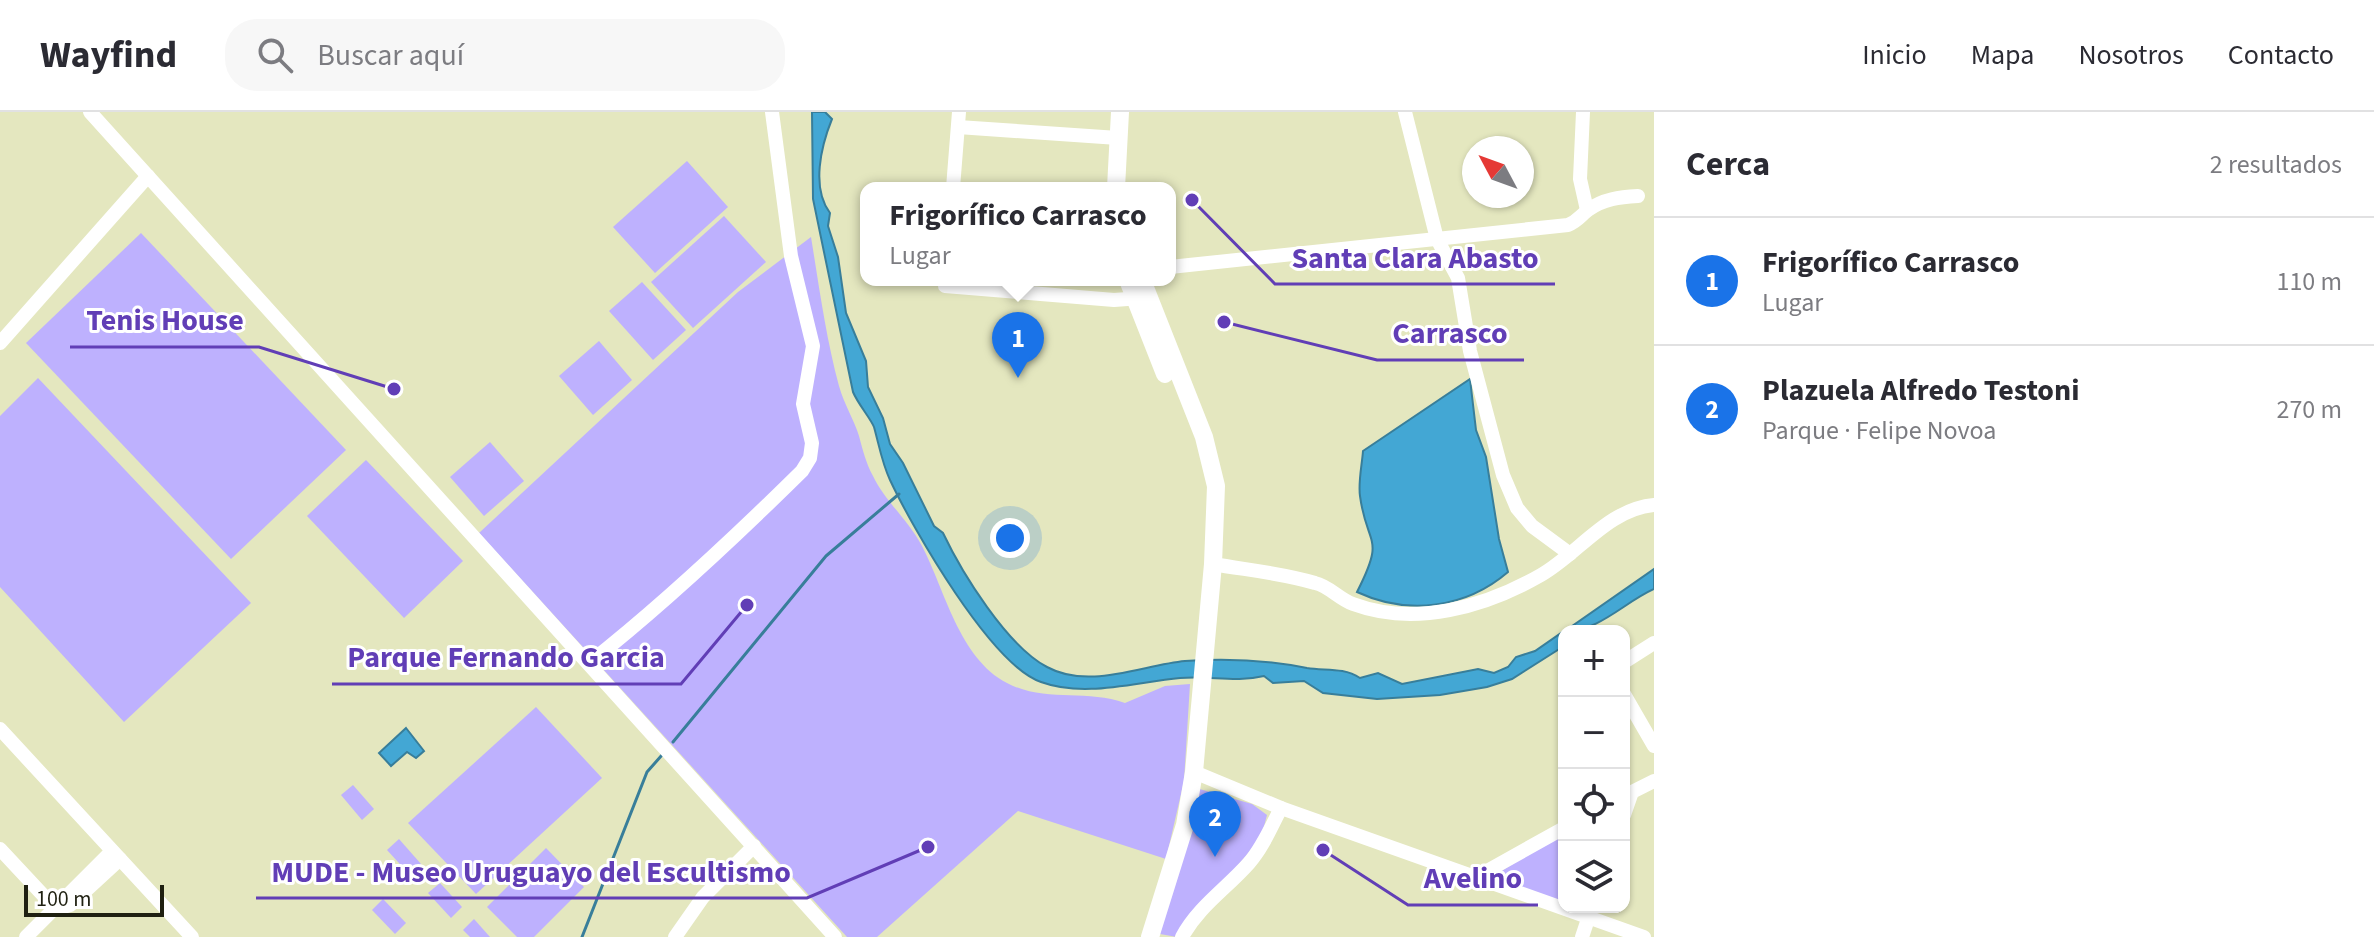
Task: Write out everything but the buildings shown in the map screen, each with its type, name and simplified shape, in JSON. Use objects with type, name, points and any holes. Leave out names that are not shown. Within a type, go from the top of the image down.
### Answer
[{"type":"main road","points":[[1116,182],[1120,112]]},
{"type":"main road","points":[[1128,182],[1132,112]]},
{"type":"main road","points":[[1141,292],[1213,499],[1213,564],[1194,772],[1185,825],[1152,936]]},
{"type":"street","points":[[90,112],[835,937]]},
{"type":"street","points":[[589,663],[640,623],[802,471],[810,458],[812,443],[803,404],[813,346],[791,256],[772,112]]},
{"type":"street","points":[[1405,112],[1437,239],[1458,278],[1470,351],[1503,475],[1524,517],[1570,554]]},
{"type":"street","points":[[1583,112],[1580,179],[1587,210]]},
{"type":"street","points":[[954,182],[959,120],[1118,138]]},
{"type":"street","points":[[0,343],[148,176]]},
{"type":"street","points":[[1176,266],[1568,225],[1579,220],[1587,210],[1615,197],[1638,196]]},
{"type":"street","points":[[1010,286],[1141,292]]},
{"type":"street","points":[[1213,564],[1320,584],[1351,603],[1394,614],[1449,612],[1475,605],[1542,575],[1611,522],[1643,506],[1654,505]]},
{"type":"street","points":[[1630,658],[1654,643]]},
{"type":"street","points":[[1626,697],[1654,746]]},
{"type":"street","points":[[0,729],[192,937]]},
{"type":"street","points":[[1194,772],[1281,808],[1558,902]]},
{"type":"street","points":[[1630,793],[1654,781]]},
{"type":"street","points":[[1182,937],[1212,896],[1238,874],[1260,849],[1281,808]]},
{"type":"street","points":[[1478,876],[1558,831]]},
{"type":"street","points":[[675,937],[703,897],[754,846]]},
{"type":"street","points":[[0,849],[56,909]]},
{"type":"street","points":[[26,937],[56,909],[70,905],[116,855]]},
{"type":"street","points":[[1582,937],[1590,913]]},
{"type":"street","points":[[1592,913],[1644,937]]},
{"type":"shaded area","points":[[687,161],[728,207],[655,273],[613,227]]},
{"type":"shaded area","points":[[724,216],[766,262],[693,328],[651,282]]},
{"type":"shaded area","points":[[141,233],[346,450],[231,559],[26,343]]},
{"type":"shaded area","points":[[811,237],[834,368],[868,466],[884,494],[922,546],[955,622],[977,657],[1007,683],[1036,693],[1095,697],[1125,703],[1165,686],[1190,684],[1184,781],[1166,859],[1018,811],[877,937],[847,937],[479,533],[738,292]]},
{"type":"shaded area","points":[[642,282],[686,330],[653,360],[609,311]]},
{"type":"shaded area","points":[[599,341],[632,380],[593,415],[559,376]]},
{"type":"shaded area","points":[[38,378],[251,603],[124,722],[0,587],[0,416]]},
{"type":"shaded area","points":[[490,442],[524,481],[484,516],[450,477]]},
{"type":"shaded area","points":[[366,460],[463,561],[404,618],[307,516]]},
{"type":"shaded area","points":[[536,707],[602,778],[476,894],[408,823]]},
{"type":"shaded area","points":[[353,785],[374,809],[362,820],[341,795]]},
{"type":"shaded area","points":[[1196,788],[1252,804],[1267,815],[1261,838],[1177,937],[1160,934]]},
{"type":"shaded area","points":[[1558,836],[1558,900],[1502,880],[1500,872]]},
{"type":"shaded area","points":[[399,839],[421,864],[409,874],[387,850]]},
{"type":"shaded area","points":[[546,848],[584,887],[534,937],[517,937],[487,907]]},
{"type":"shaded area","points":[[440,883],[462,907],[451,918],[428,893]]},
{"type":"shaded area","points":[[383,899],[406,923],[395,934],[372,910]]},
{"type":"shaded area","points":[[474,919],[490,937],[470,937],[463,930]]},
{"type":"water","points":[[812,112],[825,112],[832,119],[820,167],[821,192],[830,213],[828,226],[838,257],[846,313],[866,361],[868,387],[883,418],[890,444],[903,463],[934,526],[943,533],[987,607],[1017,643],[1047,667],[1063,674],[1098,676],[1185,661],[1262,661],[1341,671],[1360,678],[1378,673],[1402,684],[1478,669],[1494,673],[1508,667],[1516,657],[1535,651],[1558,635],[1558,650],[1512,679],[1487,687],[1440,695],[1377,699],[1323,693],[1304,681],[1273,683],[1264,676],[1243,679],[1180,678],[1110,688],[1075,689],[1041,682],[1021,670],[977,624],[955,593],[890,480],[874,427],[853,392],[813,199]]},
{"type":"water","points":[[1470,379],[1476,430],[1486,457],[1499,539],[1508,572],[1474,594],[1436,604],[1396,604],[1357,592],[1373,550],[1360,496],[1363,451]]},
{"type":"water","points":[[1654,569],[1654,589],[1591,625],[1574,625]]},
{"type":"water","points":[[406,728],[424,751],[416,758],[407,752],[391,766],[379,753]]},
{"type":"waterway","points":[[673,742],[826,556],[899,494]]},
{"type":"waterway","points":[[582,937],[647,772],[662,755]]},
{"type":"place","name":"Santa Clara Abasto","points":[[1192,200]]},
{"type":"place","name":"Carrasco","points":[[1224,322]]},
{"type":"place","name":"Frigorífico Carrasco","points":[[1018,378]]},
{"type":"place","name":"Tenis House","points":[[394,389]]},
{"type":"place","name":"Parque Fernando Garcia","points":[[747,605]]},
{"type":"place","name":"MUDE - Museo Uruguayo del Escultismo","points":[[928,847]]},
{"type":"place","name":"Avelino","points":[[1323,850]]},
{"type":"place","name":"Plazuela Alfredo Testoni","points":[[1215,857]]}]
